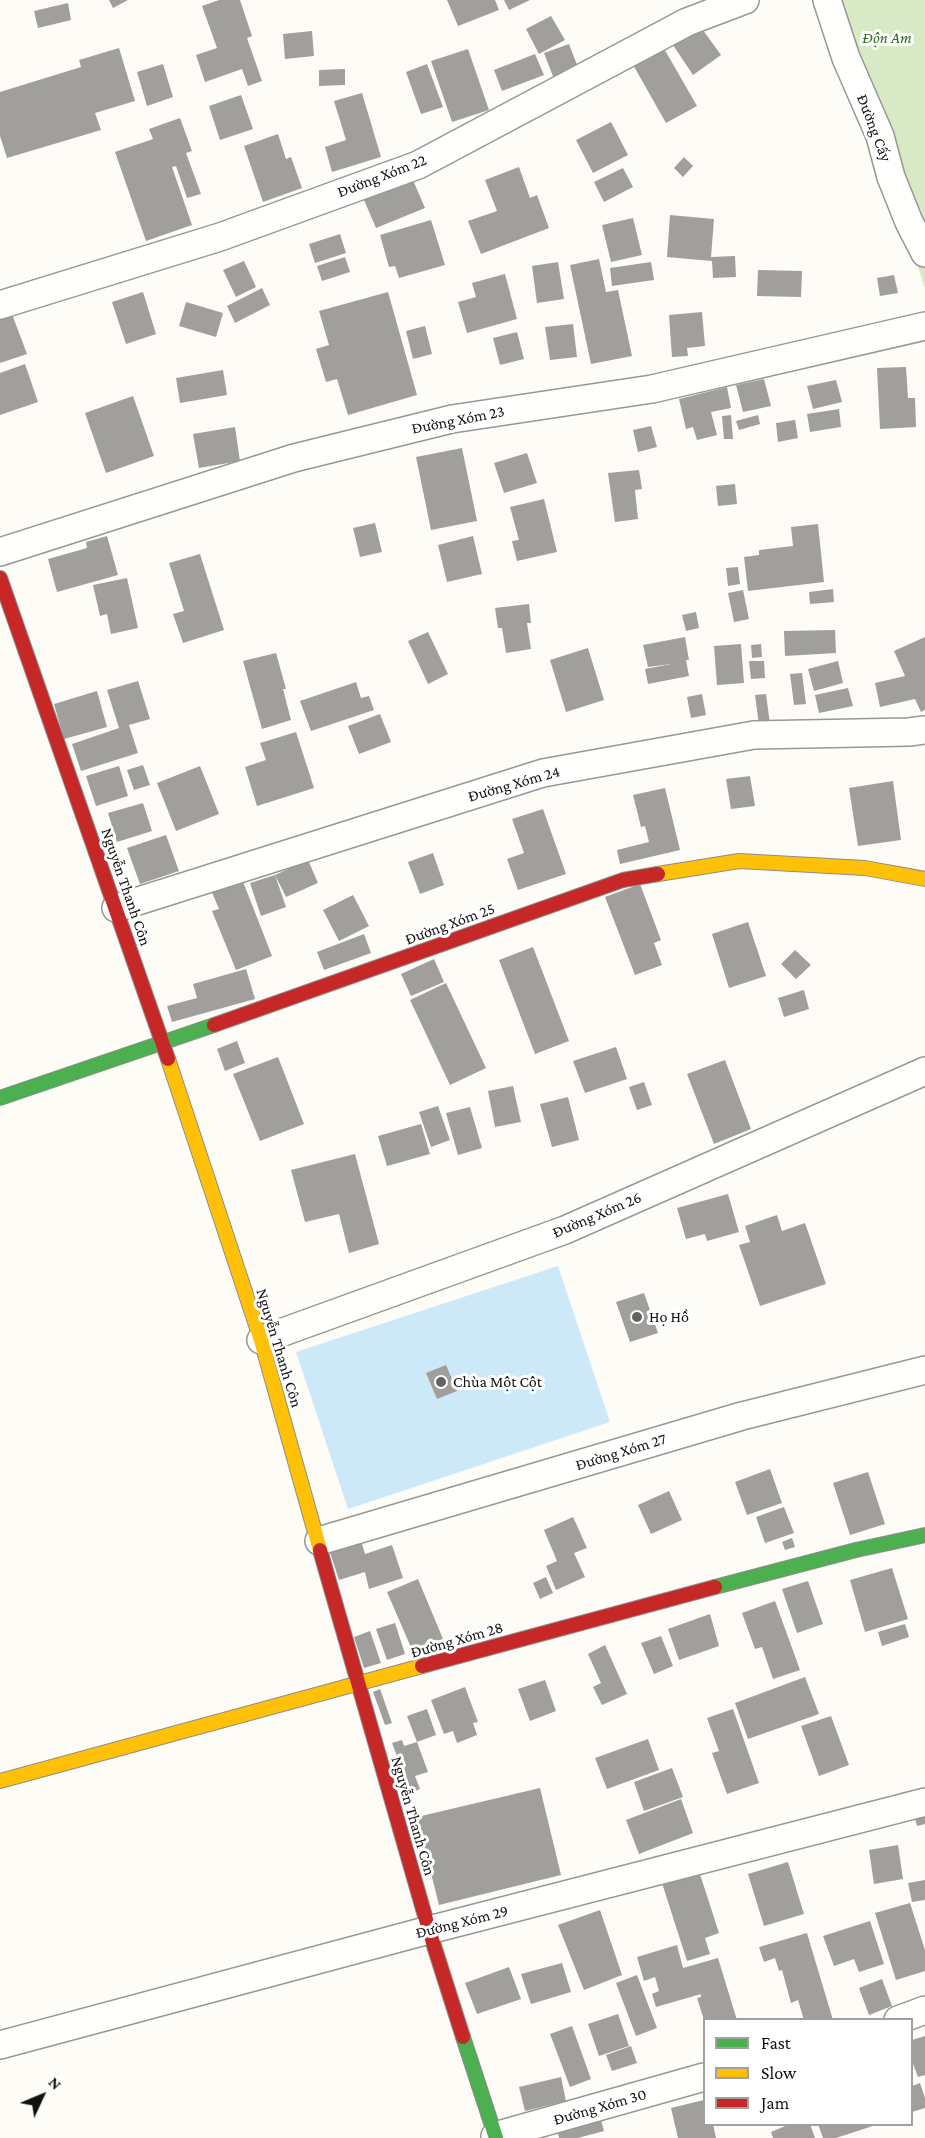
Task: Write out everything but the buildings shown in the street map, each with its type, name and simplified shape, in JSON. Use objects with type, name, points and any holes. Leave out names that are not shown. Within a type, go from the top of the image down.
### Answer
[{"type":"street","name":"Đường Xóm 22","points":[[0,305],[220,237],[418,165],[687,22],[745,0]]},
{"type":"street","name":"Đường Cấy","points":[[827,0],[846,58],[880,136],[894,186],[925,253]]},
{"type":"street","name":"Đường Xóm 23","points":[[0,552],[294,458],[452,419],[652,389],[925,326]]},
{"type":"street","name":"Nguyễn Thanh Côn","points":[[0,578],[164,1044],[261,1340],[357,1684],[429,1930],[495,2137]]},
{"type":"street","name":"Đường Xóm 24","points":[[116,908],[543,773],[754,735],[925,730]]},
{"type":"street","name":"Đường Xóm 25","points":[[0,1098],[164,1044],[623,880],[739,861],[865,868],[925,879]]},
{"type":"street","name":"Đường Xóm 26","points":[[261,1340],[565,1230],[925,1071]]},
{"type":"street","name":"Đường Xóm 27","points":[[319,1542],[742,1416],[925,1370]]},
{"type":"street","name":"Đường Xóm 28","points":[[0,1781],[686,1595],[856,1550],[925,1535]]},
{"type":"street","name":"Đường Xóm 29","points":[[0,2045],[429,1930],[925,1802]]},
{"type":"street","points":[[901,2018],[925,2010]]},
{"type":"street","name":"Đường Xóm 30","points":[[495,2137],[703,2079]]},
{"type":"green space","name":"Độn Am","points":[[835,0],[925,0],[925,289]]},
{"type":"water","points":[[558,1266],[610,1422],[348,1509],[296,1352]]},
{"type":"traffic: fast","points":[[0,1098],[214,1025]]},
{"type":"traffic: fast","points":[[715,1587],[856,1550],[925,1535]]},
{"type":"traffic: fast","points":[[463,2037],[496,2138]]},
{"type":"traffic: slow","points":[[658,874],[739,861],[865,868],[925,879]]},
{"type":"traffic: slow","points":[[168,1059],[261,1340],[320,1550]]},
{"type":"traffic: slow","points":[[0,1781],[422,1666]]},
{"type":"traffic: jam","points":[[0,578],[168,1059]]},
{"type":"traffic: jam","points":[[214,1025],[623,880],[658,874]]},
{"type":"traffic: jam","points":[[320,1550],[429,1930],[463,2037]]},
{"type":"traffic: jam","points":[[422,1666],[715,1587]]},
{"type":"place","name":"Họ Hồ","points":[[637,1317]]},
{"type":"place","name":"Chùa Một Cột","points":[[441,1382]]}]
